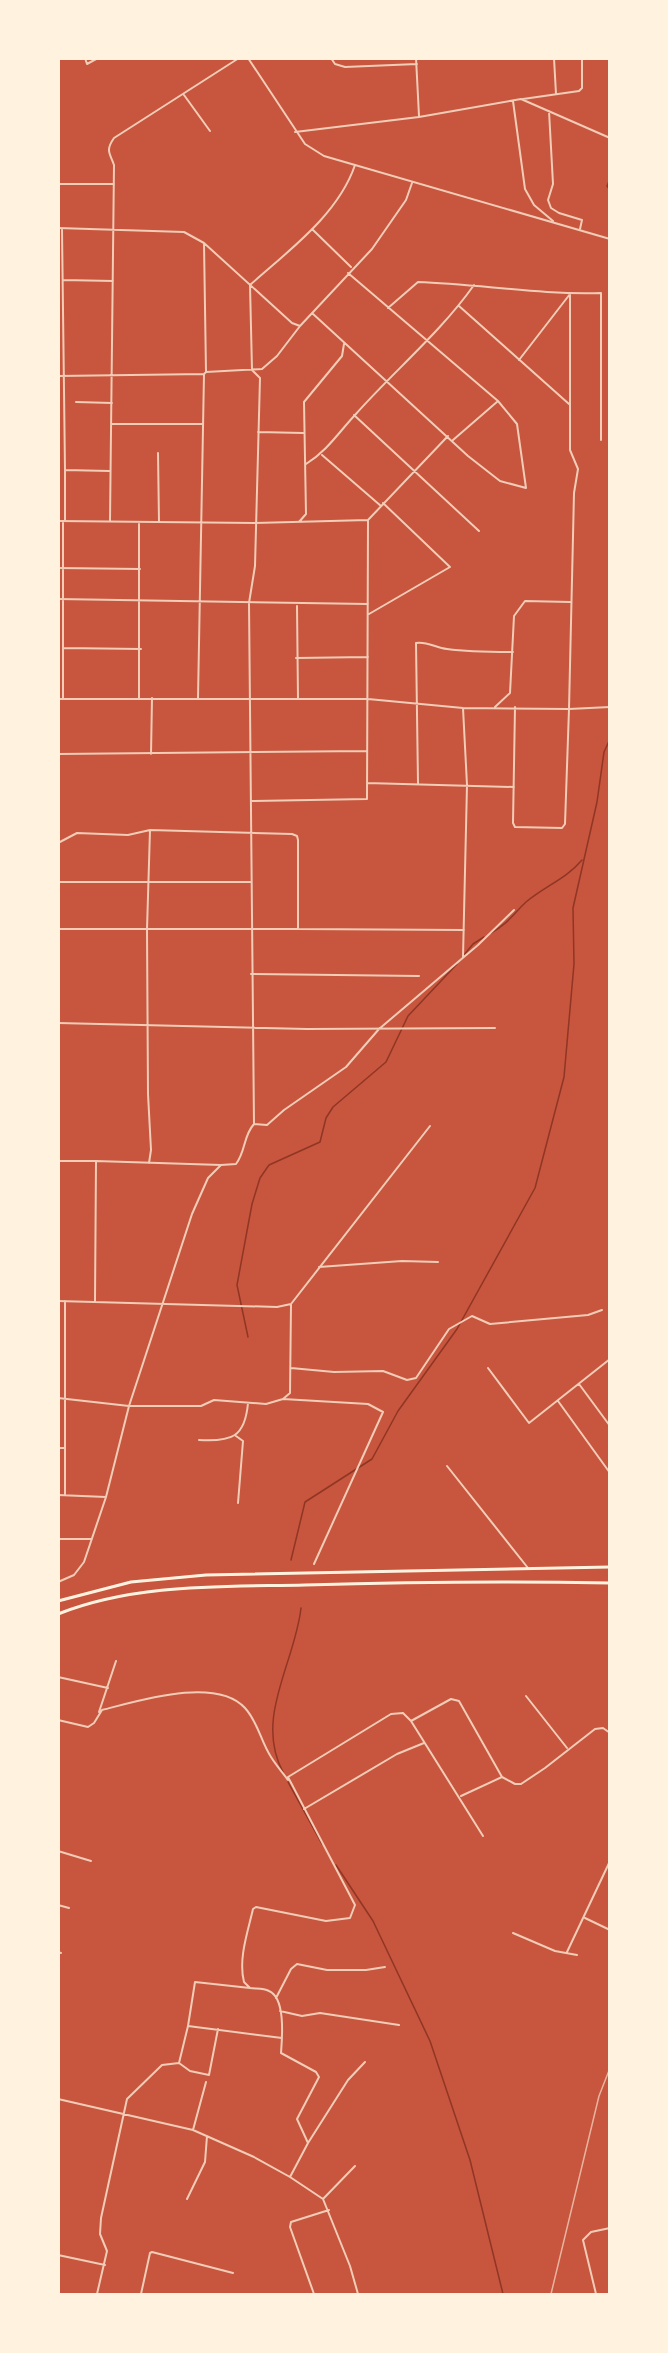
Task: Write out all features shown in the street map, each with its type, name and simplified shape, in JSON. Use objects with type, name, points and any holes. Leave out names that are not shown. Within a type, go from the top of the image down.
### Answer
[{"type":"highway","points":[[58,1601],[131,1582],[206,1575],[609,1567]]},
{"type":"highway","points":[[58,1614],[132,1592],[226,1586],[489,1581],[609,1582]]},
{"type":"street","points":[[85,58],[87,64],[98,58]]},
{"type":"street","points":[[110,520],[114,165],[108,153],[108,147],[114,138],[239,58]]},
{"type":"street","points":[[248,58],[295,132],[305,144],[324,156],[609,239]]},
{"type":"street","points":[[331,58],[335,64],[345,68],[417,64]]},
{"type":"street","points":[[416,58],[419,117]]},
{"type":"street","points":[[554,58],[556,94]]},
{"type":"street","points":[[295,132],[419,117],[579,91],[582,88],[582,58]]},
{"type":"street","points":[[184,95],[210,131]]},
{"type":"street","points":[[521,99],[609,138]]},
{"type":"street","points":[[513,101],[525,189],[534,205],[554,223]]},
{"type":"street","points":[[549,111],[553,184],[548,200],[551,208],[559,213],[582,220],[579,231]]},
{"type":"street","points":[[58,1161],[236,1164],[242,1156],[247,1131],[254,1124],[249,603],[255,566],[260,378],[252,370],[250,285],[312,229],[348,185],[355,165]]},
{"type":"street","points":[[58,376],[205,373],[262,369],[277,356],[352,267],[372,249],[406,200],[412,183]]},
{"type":"street","points":[[59,184],[114,184]]},
{"type":"street","points":[[63,699],[65,470],[63,280],[60,228],[184,232],[204,243],[292,323],[300,326]]},
{"type":"street","points":[[312,229],[352,267]]},
{"type":"street","points":[[198,698],[205,373],[204,243]]},
{"type":"street","points":[[312,314],[500,481],[526,488],[517,424],[498,401],[348,273]]},
{"type":"street","points":[[63,280],[113,281]]},
{"type":"street","points":[[388,308],[418,282],[475,284],[570,294],[601,294],[601,440]]},
{"type":"street","points":[[306,464],[321,454],[354,415],[459,306],[475,284]]},
{"type":"street","points":[[519,360],[570,294]]},
{"type":"street","points":[[515,707],[513,823],[515,827],[562,828],[565,824],[574,493],[579,469],[570,450],[570,294]]},
{"type":"street","points":[[459,306],[570,405]]},
{"type":"street","points":[[58,322],[63,322]]},
{"type":"street","points":[[298,523],[306,514],[304,402],[342,356],[344,344]]},
{"type":"street","points":[[453,440],[498,401]]},
{"type":"street","points":[[76,402],[112,403]]},
{"type":"street","points":[[354,415],[479,531]]},
{"type":"street","points":[[111,424],[203,424]]},
{"type":"street","points":[[258,432],[303,433]]},
{"type":"street","points":[[251,801],[367,799],[368,520],[449,436]]},
{"type":"street","points":[[158,453],[159,522]]},
{"type":"street","points":[[321,454],[382,504],[450,567],[368,614]]},
{"type":"street","points":[[65,470],[110,471]]},
{"type":"street","points":[[58,521],[298,523],[368,520]]},
{"type":"street","points":[[139,523],[141,602],[139,698]]},
{"type":"street","points":[[58,568],[140,569]]},
{"type":"street","points":[[58,599],[368,604]]},
{"type":"street","points":[[495,707],[510,693],[514,616],[525,601],[570,602]]},
{"type":"street","points":[[297,604],[298,699]]},
{"type":"street","points":[[418,783],[415,704],[416,643],[424,642],[440,648],[472,653],[513,652]]},
{"type":"street","points":[[63,648],[141,650]]},
{"type":"street","points":[[296,658],[369,657]]},
{"type":"street","points":[[151,754],[152,698]]},
{"type":"street","points":[[58,699],[368,699],[463,708],[609,707]]},
{"type":"street","points":[[463,708],[467,785],[463,958]]},
{"type":"street","points":[[58,754],[367,751]]},
{"type":"street","points":[[367,783],[514,787]]},
{"type":"street","points":[[58,843],[77,833],[128,835],[150,830],[250,832],[297,836],[298,929]]},
{"type":"street","points":[[149,1163],[152,1150],[147,928],[150,830]]},
{"type":"street","points":[[58,882],[250,882]]},
{"type":"street","points":[[254,1124],[267,1125],[284,1110],[346,1067],[378,1029],[463,958],[514,910]]},
{"type":"street","points":[[58,929],[464,930]]},
{"type":"street","points":[[251,974],[418,976]]},
{"type":"street","points":[[58,1023],[378,1029],[495,1028]]},
{"type":"street","points":[[283,1399],[290,1393],[291,1304],[430,1126]]},
{"type":"street","points":[[95,1301],[96,1161]]},
{"type":"street","points":[[58,1582],[77,1572],[92,1539],[106,1497],[129,1406],[192,1214],[208,1178],[221,1165]]},
{"type":"street","points":[[319,1267],[402,1261],[438,1262]]},
{"type":"street","points":[[58,1301],[277,1307],[291,1304]]},
{"type":"street","points":[[65,1301],[65,1495]]},
{"type":"street","points":[[291,1368],[334,1372],[383,1371],[407,1380],[416,1378],[426,1367],[448,1329],[472,1316],[490,1324],[504,1320],[588,1316],[602,1310]]},
{"type":"street","points":[[488,1368],[529,1423],[609,1359]]},
{"type":"street","points":[[579,1384],[609,1426]]},
{"type":"street","points":[[58,1398],[129,1406],[201,1406],[214,1400],[266,1404],[283,1399],[368,1404],[383,1412],[314,1563]]},
{"type":"street","points":[[558,1401],[609,1473]]},
{"type":"street","points":[[199,1440],[218,1440],[236,1436],[241,1431],[247,1417],[248,1402]]},
{"type":"street","points":[[236,1436],[243,1441],[238,1503]]},
{"type":"street","points":[[58,1448],[65,1448]]},
{"type":"street","points":[[447,1466],[528,1568]]},
{"type":"street","points":[[58,1495],[106,1497]]},
{"type":"street","points":[[58,1539],[92,1539]]},
{"type":"street","points":[[97,1717],[116,1660]]},
{"type":"street","points":[[58,1677],[108,1688]]},
{"type":"street","points":[[58,1720],[88,1727],[102,1710],[150,1698],[192,1693],[224,1695],[247,1709],[271,1757],[288,1780],[355,1905],[355,1911],[350,1918],[336,1922],[254,1908],[242,1974],[250,1988]]},
{"type":"street","points":[[526,1696],[567,1750]]},
{"type":"street","points":[[411,1721],[451,1699],[459,1701],[502,1777],[515,1784],[521,1784],[595,1729],[603,1728],[609,1733]]},
{"type":"street","points":[[288,1780],[289,1775],[391,1714],[403,1713],[411,1721],[461,1797],[483,1836]]},
{"type":"street","points":[[304,1809],[397,1754],[424,1743]]},
{"type":"street","points":[[461,1797],[502,1777]]},
{"type":"street","points":[[58,1851],[91,1861]]},
{"type":"street","points":[[567,1952],[585,1918],[609,1861]]},
{"type":"street","points":[[58,1905],[69,1908]]},
{"type":"street","points":[[585,1918],[609,1930]]},
{"type":"street","points":[[513,1933],[555,1952],[576,1955]]},
{"type":"street","points":[[276,1998],[291,1969],[297,1964],[327,1970],[366,1970],[385,1967]]},
{"type":"street","points":[[179,2063],[189,2026],[195,1982],[268,1990],[276,1998],[280,2011],[281,2054],[316,2072],[319,2077],[297,2119],[309,2143]]},
{"type":"street","points":[[280,2011],[302,2016],[320,2013],[399,2025]]},
{"type":"street","points":[[189,2026],[282,2038]]},
{"type":"street","points":[[98,2295],[107,2251],[100,2234],[101,2218],[129,2096],[162,2065],[179,2063],[190,2071],[209,2075],[218,2029]]},
{"type":"street","points":[[290,2177],[348,2080],[365,2062]]},
{"type":"street","points":[[193,2130],[206,2082]]},
{"type":"street","points":[[58,2099],[193,2130],[254,2157],[290,2177],[323,2199],[351,2266],[358,2295]]},
{"type":"street","points":[[187,2199],[205,2162],[207,2136]]},
{"type":"street","points":[[323,2199],[355,2166]]},
{"type":"street","points":[[314,2295],[290,2227],[291,2222],[329,2210]]},
{"type":"street","points":[[596,2295],[583,2240],[591,2232],[609,2228]]},
{"type":"street","points":[[141,2295],[152,2252],[233,2273]]},
{"type":"street","points":[[58,2255],[105,2265]]},
{"type":"waterway","points":[[610,179],[607,186],[610,190]]},
{"type":"waterway","points":[[291,1560],[305,1502],[372,1459],[398,1411],[457,1329],[535,1188],[564,1077],[574,964],[573,908],[597,802],[604,752],[610,739]]},
{"type":"waterway","points":[[491,933],[507,922],[533,896],[576,867],[582,860]]},
{"type":"waterway","points":[[464,955],[473,944],[484,937]]},
{"type":"waterway","points":[[248,1337],[237,1285],[252,1204],[260,1178],[269,1165],[320,1142],[326,1118],[333,1107],[386,1062],[408,1016],[457,964]]},
{"type":"waterway","points":[[283,1772],[275,1752],[274,1711],[301,1608]]},
{"type":"waterway","points":[[288,1782],[322,1844]]},
{"type":"waterway","points":[[336,1865],[373,1921],[430,2041],[470,2160],[503,2294]]},
{"type":"railway","points":[[551,2294],[599,2096],[610,2068]]}]
